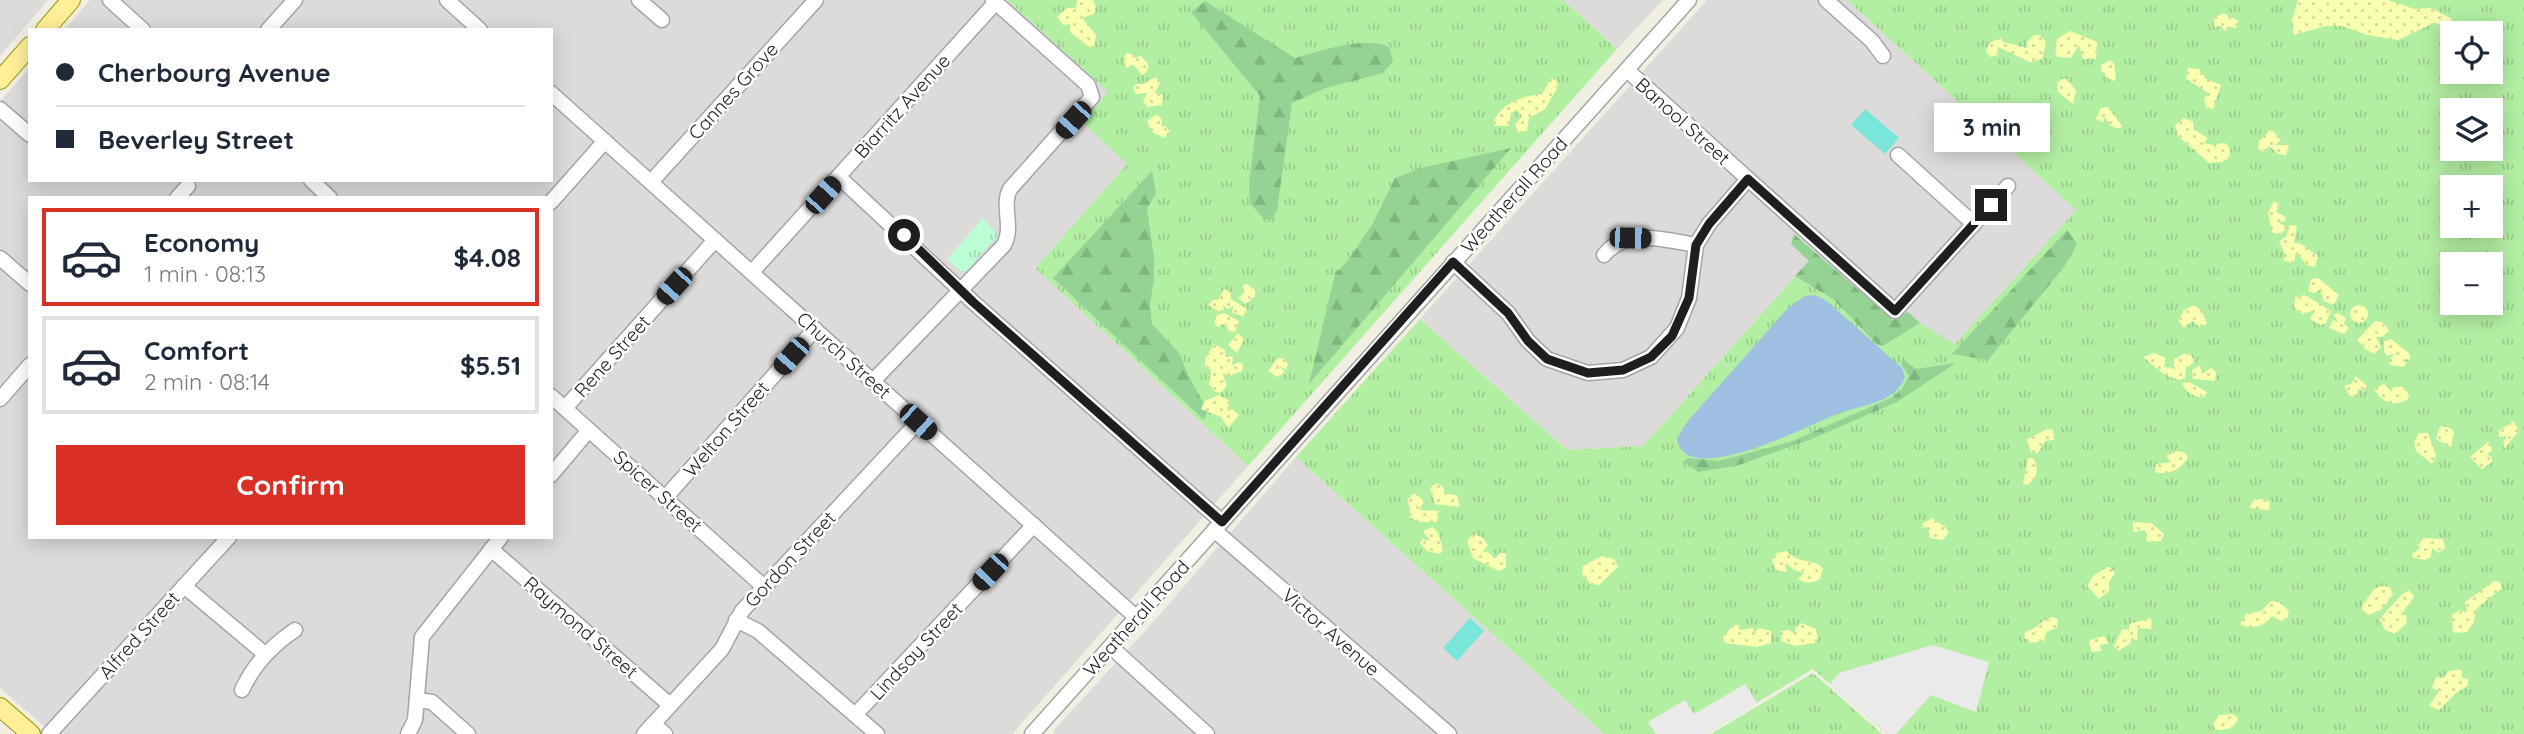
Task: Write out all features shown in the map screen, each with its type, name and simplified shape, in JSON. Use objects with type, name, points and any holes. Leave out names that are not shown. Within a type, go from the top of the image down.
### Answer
[{"type":"main road","points":[[47,28],[71,0]]},
{"type":"main road","points":[[0,80],[28,49]]},
{"type":"main road","points":[[0,707],[31,734]]},
{"type":"street","points":[[110,0],[141,28]]},
{"type":"street","points":[[270,28],[295,0]]},
{"type":"street","points":[[447,0],[478,28]]},
{"type":"street","points":[[639,0],[662,20]]},
{"type":"street","name":"Cannes Grove","points":[[651,182],[816,0]]},
{"type":"street","name":"Weatherall Road","points":[[1032,734],[1689,0]]},
{"type":"street","points":[[1826,0],[1872,41],[1883,56]]},
{"type":"street","points":[[873,381],[917,331],[962,291],[1007,238],[1007,200],[1010,189],[1089,103],[1091,91],[1088,85],[995,1]]},
{"type":"street","name":"Biarritz Avenue","points":[[752,272],[995,1]]},
{"type":"street","name":"Banool Street","points":[[1627,70],[1895,311],[1974,224]]},
{"type":"street","name":"Church Street","points":[[553,95],[1137,618]]},
{"type":"street","points":[[0,109],[28,133]]},
{"type":"street","points":[[553,200],[605,141]]},
{"type":"street","points":[[1898,155],[1974,224],[2008,186]]},
{"type":"street","name":"Victor Avenue","points":[[839,177],[1218,526],[1449,734]]},
{"type":"street","points":[[1453,262],[1508,313],[1522,335],[1540,353],[1570,369],[1606,373],[1644,362],[1672,336],[1689,298],[1696,245],[1709,224],[1748,179]]},
{"type":"street","points":[[313,182],[328,196]]},
{"type":"street","points":[[179,196],[188,186]]},
{"type":"street","points":[[1604,255],[1617,242],[1630,238],[1696,245]]},
{"type":"street","name":"Rene Street","points":[[565,408],[715,240]]},
{"type":"street","points":[[0,258],[28,282]]},
{"type":"street","name":"Welton Street","points":[[665,498],[815,329]]},
{"type":"street","points":[[0,399],[28,367]]},
{"type":"street","name":"Spicer Street","points":[[553,398],[764,587]]},
{"type":"street","name":"Gordon Street","points":[[649,729],[722,649],[736,620],[764,587],[918,422]]},
{"type":"street","points":[[553,473],[589,430]]},
{"type":"street","name":"Lindsay Street","points":[[855,715],[1034,525]]},
{"type":"street","name":"Alfred Street","points":[[49,734],[227,539]]},
{"type":"street","points":[[408,734],[416,707],[422,637],[499,539]]},
{"type":"street","name":"Raymond Street","points":[[491,549],[670,705]]},
{"type":"street","points":[[184,586],[265,654]]},
{"type":"street","points":[[736,620],[758,631],[877,734]]},
{"type":"street","points":[[242,690],[250,673],[265,654],[296,631]]},
{"type":"street","points":[[1111,647],[1207,734]]},
{"type":"street","points":[[416,707],[429,701],[468,734]]},
{"type":"street","points":[[649,729],[665,734]]},
{"type":"shaded area","points":[[0,0],[48,0],[0,56]]},
{"type":"shaded area","points":[[90,0],[1007,0],[1108,92],[1127,164],[1035,268],[1248,466],[1012,734],[53,734],[0,688],[0,101],[28,70],[28,182],[553,182],[553,28],[66,28]]},
{"type":"shaded area","points":[[1563,0],[1663,0],[1617,49]]},
{"type":"shaded area","points":[[1707,0],[1847,0],[2077,210],[1955,345],[1920,323],[1908,312],[1893,320],[1854,288],[1809,261],[1643,446],[1567,450],[1420,319]]},
{"type":"shaded area","points":[[1865,109],[1899,138],[1885,154],[1851,125]]},
{"type":"shaded area","points":[[1816,295],[1828,302],[1902,368],[1905,377],[1900,386],[1894,393],[1876,402],[1837,414],[1750,450],[1724,457],[1701,458],[1685,453],[1677,438],[1687,422],[1788,308],[1805,296]]},
{"type":"shaded area","points":[[1296,457],[1604,734],[1055,734],[1053,731],[1147,629]]},
{"type":"shaded area","points":[[1470,618],[1484,631],[1457,661],[1443,648]]},
{"type":"shaded area","points":[[1933,645],[1989,662],[1976,712],[1931,695],[1896,734],[1887,734],[1830,684],[1839,673]]},
{"type":"shaded area","points":[[1745,684],[1757,703],[1705,734],[1656,734],[1648,722],[1685,700],[1694,714]]},
{"type":"green space","points":[[1007,0],[1563,0],[1617,49],[1248,466],[1035,268],[1127,164],[1082,122],[1108,92]]},
{"type":"green space","points":[[1847,0],[2524,0],[2524,734],[1887,734],[1813,669],[1705,734],[1604,734],[1296,457],[1420,319],[1567,450],[1643,446],[1809,261],[1854,288],[1893,320],[1908,312],[1920,323],[1955,344],[2076,210]]},
{"type":"green space","points":[[1205,1],[1295,58],[1355,44],[1368,43],[1389,47],[1393,61],[1383,73],[1326,88],[1292,103],[1277,211],[1271,220],[1264,219],[1250,203],[1249,183],[1260,96],[1191,12]]},
{"type":"green space","points":[[1511,148],[1309,384],[1335,274],[1349,259],[1373,223],[1395,178],[1421,168]]},
{"type":"green space","points":[[1152,171],[1156,193],[1147,209],[1154,257],[1150,304],[1152,324],[1180,354],[1208,411],[1204,420],[1053,278]]},
{"type":"green space","points":[[983,218],[998,235],[966,271],[960,271],[947,259]]},
{"type":"green space","points":[[2067,230],[2077,244],[2064,267],[1988,360],[1952,354]]},
{"type":"green space","points":[[1794,234],[1893,320],[1908,312],[1920,323],[1883,346],[1877,344],[1833,299],[1795,276],[1809,261],[1791,244]]},
{"type":"green space","points":[[1904,360],[1916,369],[1956,363],[1897,402],[1814,438],[1739,465],[1698,472],[1683,461],[1689,458],[1718,461],[1790,442],[1893,397],[1902,389],[1909,376],[1901,364]]},
{"type":"green space","points":[[1813,673],[1882,734],[1711,734]]},
{"type":"sand","points":[[1077,0],[1092,0],[1096,5],[1094,14],[1082,18],[1096,35],[1094,46],[1089,47],[1070,32],[1070,24],[1063,25],[1057,17],[1067,8],[1076,8]]},
{"type":"sand","points":[[2298,0],[2388,0],[2414,9],[2431,8],[2452,21],[2434,23],[2398,40],[2367,35],[2342,26],[2325,26],[2294,35],[2292,20]]},
{"type":"sand","points":[[2223,13],[2239,21],[2236,28],[2227,26],[2225,32],[2221,26],[2214,27],[2214,18]]},
{"type":"sand","points":[[2070,31],[2097,42],[2096,59],[2083,59],[2079,45],[2071,58],[2058,57],[2055,54],[2057,39]]},
{"type":"sand","points":[[2034,35],[2040,35],[2046,42],[2042,59],[2030,62],[1998,47],[1997,55],[1990,57],[1986,51],[1989,44],[2000,37],[2003,42],[2027,48],[2027,42]]},
{"type":"sand","points":[[1127,53],[1132,54],[1133,58],[1141,56],[1149,65],[1146,73],[1142,75],[1134,65],[1127,68],[1123,59]]},
{"type":"sand","points":[[2110,60],[2114,64],[2116,79],[2112,82],[2102,72],[2101,65]]},
{"type":"sand","points":[[2188,68],[2199,69],[2206,79],[2221,85],[2213,109],[2207,109],[2204,98],[2210,94],[2186,79]]},
{"type":"sand","points":[[1156,77],[1160,83],[1155,93],[1163,95],[1162,105],[1148,107],[1143,102],[1147,93],[1136,94],[1133,88],[1136,84],[1143,84]]},
{"type":"sand","points":[[1551,78],[1557,81],[1558,87],[1545,109],[1529,118],[1527,131],[1518,132],[1515,125],[1522,116],[1517,110],[1511,113],[1509,126],[1496,126],[1493,123],[1501,110],[1513,102],[1542,94]]},
{"type":"sand","points":[[2067,79],[2076,91],[2073,104],[2058,92],[2057,83]]},
{"type":"sand","points":[[2108,107],[2122,126],[2119,129],[2111,126],[2105,117],[2103,122],[2096,119],[2101,108]]},
{"type":"sand","points":[[1157,114],[1162,120],[1162,127],[1165,126],[1170,131],[1164,138],[1152,132],[1147,121]]},
{"type":"sand","points":[[2184,118],[2194,122],[2193,129],[2208,138],[2204,143],[2213,145],[2216,149],[2216,144],[2225,143],[2230,148],[2230,157],[2222,162],[2209,163],[2178,136],[2175,125]]},
{"type":"sand","points":[[2271,129],[2281,140],[2275,145],[2289,145],[2286,155],[2278,154],[2269,146],[2263,152],[2258,149],[2259,141]]},
{"type":"sand","points":[[2274,201],[2280,205],[2276,212],[2286,217],[2284,222],[2279,222],[2287,228],[2279,235],[2272,232],[2268,213]]},
{"type":"sand","points":[[2290,225],[2297,226],[2294,243],[2301,244],[2318,256],[2315,267],[2306,265],[2296,251],[2294,263],[2284,261],[2285,254],[2279,241],[2286,237]]},
{"type":"sand","points":[[2318,278],[2339,295],[2334,305],[2324,301],[2320,290],[2314,293],[2308,291],[2311,279]]},
{"type":"sand","points":[[1247,284],[1255,290],[1255,296],[1246,304],[1238,298],[1244,293],[1243,285]]},
{"type":"sand","points":[[1224,289],[1230,290],[1231,299],[1247,309],[1243,316],[1232,313],[1233,306],[1228,309],[1223,305],[1224,309],[1220,312],[1208,305],[1213,300],[1218,300]]},
{"type":"sand","points":[[2305,295],[2331,311],[2326,323],[2321,325],[2310,319],[2315,310],[2302,314],[2294,307],[2295,297]]},
{"type":"sand","points":[[2194,305],[2201,310],[2207,324],[2200,327],[2193,321],[2184,328],[2178,320],[2184,310]]},
{"type":"sand","points":[[2359,305],[2365,308],[2368,314],[2365,320],[2359,323],[2353,320],[2350,314],[2353,308]]},
{"type":"sand","points":[[1224,313],[1239,321],[1235,332],[1229,331],[1225,323],[1219,327],[1214,323],[1217,315]]},
{"type":"sand","points":[[2338,313],[2346,318],[2344,324],[2349,328],[2344,334],[2329,328],[2333,320],[2338,322],[2333,315]]},
{"type":"sand","points":[[2375,321],[2384,323],[2389,331],[2382,337],[2376,337],[2381,347],[2374,354],[2363,348],[2366,342],[2362,345],[2357,340]]},
{"type":"sand","points":[[1238,333],[1244,339],[1237,353],[1228,345]]},
{"type":"sand","points":[[2391,339],[2410,354],[2410,360],[2405,359],[2407,363],[2403,367],[2390,365],[2389,361],[2394,354],[2387,356],[2384,352],[2384,341]]},
{"type":"sand","points":[[1214,344],[1225,350],[1226,357],[1233,356],[1232,365],[1240,362],[1243,365],[1242,371],[1229,376],[1222,373],[1227,385],[1221,393],[1214,391],[1209,384],[1211,370],[1205,365],[1205,358]]},
{"type":"sand","points":[[2188,352],[2195,361],[2186,369],[2185,378],[2179,380],[2165,375],[2143,357],[2154,353],[2166,358],[2164,367],[2174,368],[2174,359]]},
{"type":"sand","points":[[1278,358],[1285,359],[1288,364],[1286,369],[1280,367],[1285,372],[1277,377],[1268,371]]},
{"type":"sand","points":[[2201,365],[2202,374],[2211,368],[2216,372],[2215,381],[2193,379],[2192,370]]},
{"type":"sand","points":[[2356,376],[2367,386],[2363,391],[2358,389],[2357,396],[2350,396],[2344,386],[2351,384]]},
{"type":"sand","points":[[2187,381],[2207,392],[2204,397],[2188,392],[2182,384]]},
{"type":"sand","points":[[2384,384],[2392,392],[2393,387],[2403,387],[2409,394],[2408,399],[2398,403],[2384,400],[2374,389]]},
{"type":"sand","points":[[1219,395],[1230,401],[1227,411],[1232,409],[1239,415],[1228,428],[1221,417],[1201,409],[1205,401]]},
{"type":"sand","points":[[2513,421],[2519,430],[2505,448],[2502,445],[2507,436],[2499,437],[2499,431]]},
{"type":"sand","points":[[2440,426],[2451,428],[2454,433],[2451,447],[2436,439]]},
{"type":"sand","points":[[2047,429],[2053,430],[2054,440],[2045,441],[2038,453],[2031,453],[2027,439]]},
{"type":"sand","points":[[2419,433],[2428,433],[2436,455],[2432,464],[2416,451],[2414,442]]},
{"type":"sand","points":[[2489,441],[2492,451],[2487,454],[2492,458],[2492,462],[2482,469],[2470,457]]},
{"type":"sand","points":[[2176,451],[2184,452],[2188,457],[2182,465],[2170,472],[2155,472],[2156,464],[2171,462],[2166,456]]},
{"type":"sand","points":[[2028,458],[2033,458],[2037,469],[2033,480],[2027,485],[2023,484]]},
{"type":"sand","points":[[1437,483],[1443,487],[1445,494],[1457,495],[1460,507],[1435,504],[1430,488]]},
{"type":"sand","points":[[1414,493],[1424,501],[1419,510],[1439,511],[1437,522],[1419,522],[1409,517],[1407,500]]},
{"type":"sand","points":[[2264,499],[2270,502],[2269,510],[2249,508],[2254,500]]},
{"type":"sand","points":[[1932,518],[1949,533],[1942,540],[1930,538],[1928,527],[1924,528],[1922,524]]},
{"type":"sand","points":[[2133,522],[2151,523],[2164,534],[2161,541],[2147,542],[2145,530],[2133,532]]},
{"type":"sand","points":[[1433,527],[1438,532],[1443,550],[1440,554],[1427,551],[1420,543],[1423,539],[1430,541],[1423,531]]},
{"type":"sand","points":[[1473,534],[1482,537],[1488,545],[1482,553],[1487,551],[1495,559],[1500,553],[1506,553],[1506,568],[1499,571],[1473,558],[1467,541]]},
{"type":"sand","points":[[2424,538],[2443,539],[2445,548],[2439,553],[2432,548],[2431,557],[2425,560],[2413,558],[2412,554],[2420,548],[2418,544]]},
{"type":"sand","points":[[1787,551],[1796,558],[1823,568],[1820,579],[1801,581],[1798,579],[1804,573],[1787,564],[1787,572],[1776,570],[1772,560],[1777,553]]},
{"type":"sand","points":[[1602,556],[1614,559],[1618,567],[1599,585],[1591,584],[1582,574],[1583,566]]},
{"type":"sand","points":[[2109,566],[2115,573],[2109,582],[2109,591],[2099,599],[2087,586],[2093,576]]},
{"type":"sand","points":[[2494,581],[2500,582],[2502,588],[2476,609],[2474,622],[2467,632],[2453,633],[2452,615],[2460,610],[2467,613],[2465,602]]},
{"type":"sand","points":[[2381,586],[2390,587],[2393,595],[2381,610],[2368,615],[2361,608],[2374,589]]},
{"type":"sand","points":[[2410,590],[2414,597],[2401,615],[2406,615],[2407,623],[2395,634],[2385,630],[2380,620],[2402,594]]},
{"type":"sand","points":[[2271,601],[2279,602],[2286,608],[2289,612],[2287,619],[2281,621],[2272,616],[2266,623],[2257,626],[2240,624],[2246,614],[2261,611]]},
{"type":"sand","points":[[2053,617],[2058,619],[2057,628],[2046,632],[2044,641],[2031,643],[2024,638],[2025,632]]},
{"type":"sand","points":[[2151,618],[2152,629],[2138,628],[2137,640],[2131,638],[2130,644],[2118,651],[2114,646],[2122,629],[2129,630],[2129,624]]},
{"type":"sand","points":[[1801,623],[1816,629],[1818,639],[1815,643],[1795,646],[1781,641],[1781,631],[1790,630],[1795,635],[1795,629]]},
{"type":"sand","points":[[1733,625],[1738,625],[1740,630],[1753,628],[1754,633],[1759,628],[1771,631],[1771,643],[1757,647],[1725,643],[1723,637]]},
{"type":"sand","points":[[2104,636],[2109,643],[2100,645],[2101,651],[2093,652],[2089,648],[2090,640]]},
{"type":"sand","points":[[2462,669],[2462,678],[2468,679],[2468,686],[2457,692],[2439,710],[2429,706],[2439,691],[2432,688],[2436,677],[2443,678],[2449,671]]},
{"type":"sand","points":[[2233,714],[2238,718],[2232,727],[2215,729],[2213,724],[2219,715]]},
{"type":"route","points":[[904,235],[973,302],[1222,522],[1453,262],[1508,313],[1522,335],[1540,353],[1570,369],[1606,373],[1644,362],[1672,336],[1689,298],[1696,245],[1709,224],[1748,179],[1895,311],[1991,205]]}]
